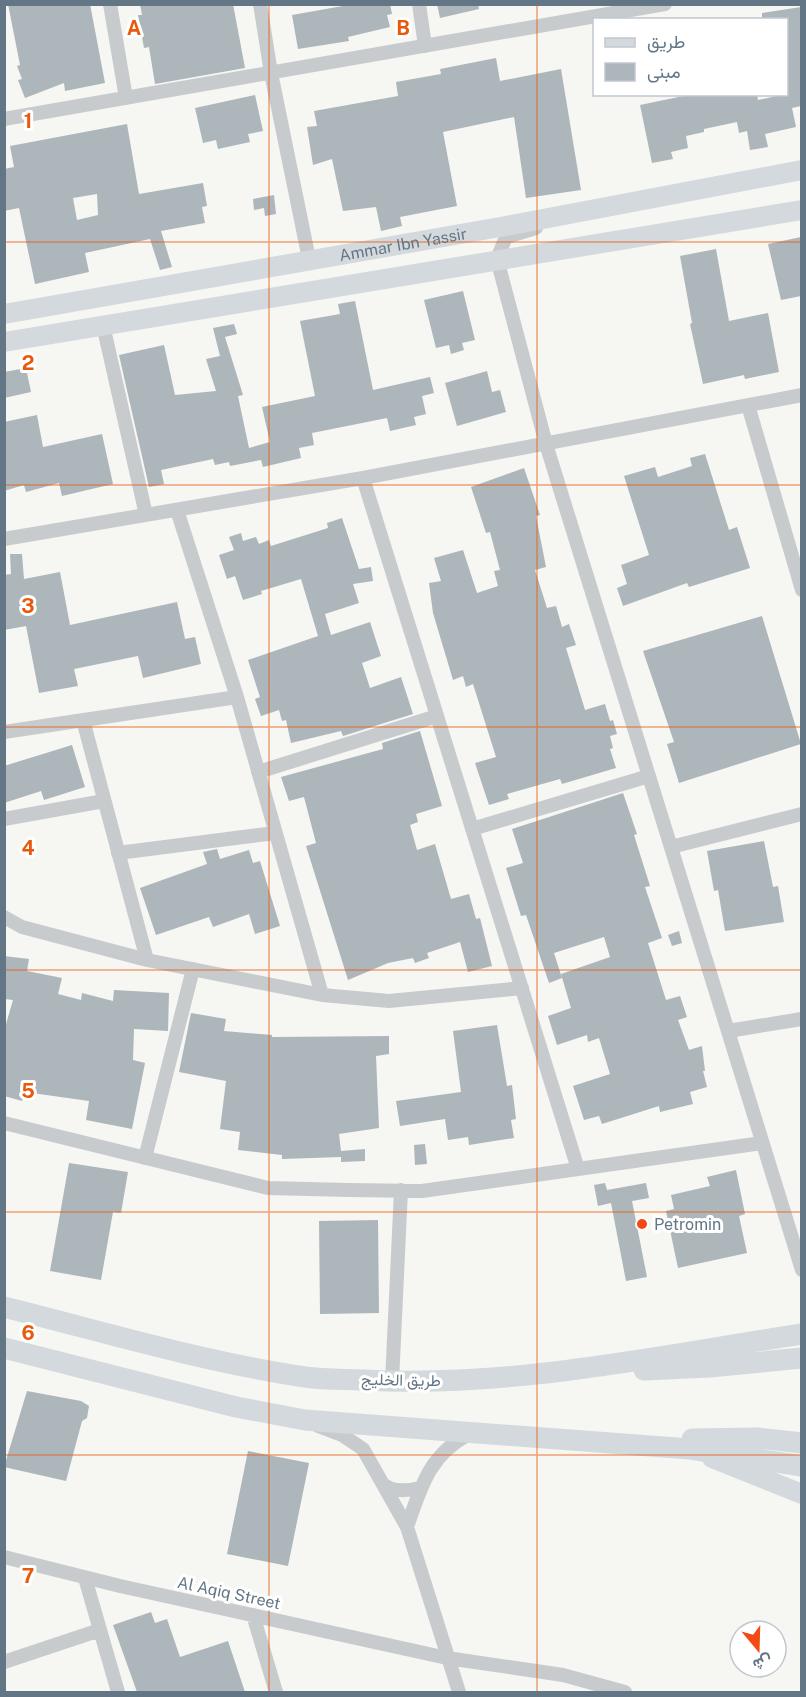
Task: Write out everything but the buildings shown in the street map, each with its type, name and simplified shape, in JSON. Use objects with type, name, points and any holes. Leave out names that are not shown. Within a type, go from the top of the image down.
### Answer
[{"type":"main road","name":"طريق الخليج","points":[[4,1307],[233,1364],[307,1377],[392,1382],[482,1381],[557,1372],[801,1334]]},
{"type":"main road","points":[[4,1348],[236,1407],[305,1420],[690,1449],[801,1466]]},
{"type":"main road","points":[[557,1372],[710,1367],[801,1358]]},
{"type":"main road","points":[[581,1441],[757,1438],[801,1443]]},
{"type":"street","points":[[110,4],[126,98]]},
{"type":"street","points":[[260,4],[271,73],[309,259]]},
{"type":"street","points":[[419,4],[424,46]]},
{"type":"street","points":[[4,114],[5,119],[665,4]]},
{"type":"street","name":"Ammar Ibn Yassir","points":[[4,314],[801,170]]},
{"type":"street","points":[[616,205],[506,237],[497,259],[546,444],[762,1143],[798,1245],[801,1270]]},
{"type":"street","name":"Ammar Ibn Yassir","points":[[4,342],[226,307],[497,259],[621,242],[801,210]]},
{"type":"street","points":[[103,325],[146,515]]},
{"type":"street","points":[[4,539],[363,478],[801,395]]},
{"type":"street","points":[[748,405],[801,591]]},
{"type":"street","points":[[363,478],[578,1168]]},
{"type":"street","points":[[177,510],[237,697],[321,995]]},
{"type":"street","points":[[4,732],[237,697]]},
{"type":"street","points":[[258,772],[437,716]]},
{"type":"street","points":[[83,720],[147,960]]},
{"type":"street","points":[[472,829],[649,776]]},
{"type":"street","points":[[4,819],[104,801]]},
{"type":"street","points":[[671,847],[801,814]]},
{"type":"street","points":[[118,853],[275,833]]},
{"type":"street","points":[[4,917],[21,927],[147,960],[321,995],[389,1001],[522,988]]},
{"type":"street","points":[[145,1158],[193,969]]},
{"type":"street","points":[[728,1031],[801,1019]]},
{"type":"street","points":[[4,1123],[268,1188],[422,1191],[762,1143]]},
{"type":"street","points":[[392,1382],[400,1190]]},
{"type":"street","points":[[305,1420],[342,1436],[363,1449],[406,1527],[459,1692]]},
{"type":"street","points":[[406,1527],[413,1503],[428,1477],[434,1460],[453,1442],[472,1432]]},
{"type":"street","points":[[690,1449],[801,1494]]},
{"type":"street","points":[[382,1483],[386,1488],[397,1490],[420,1488]]},
{"type":"street","name":"Al Aqiq Street","points":[[4,1557],[85,1578],[447,1658],[563,1675],[625,1692]]},
{"type":"street","points":[[85,1578],[118,1692]]},
{"type":"street","points":[[253,1615],[276,1692]]},
{"type":"street","points":[[4,1662],[100,1630]]},
{"type":"place","name":"Petromin","points":[[642,1224]]}]
